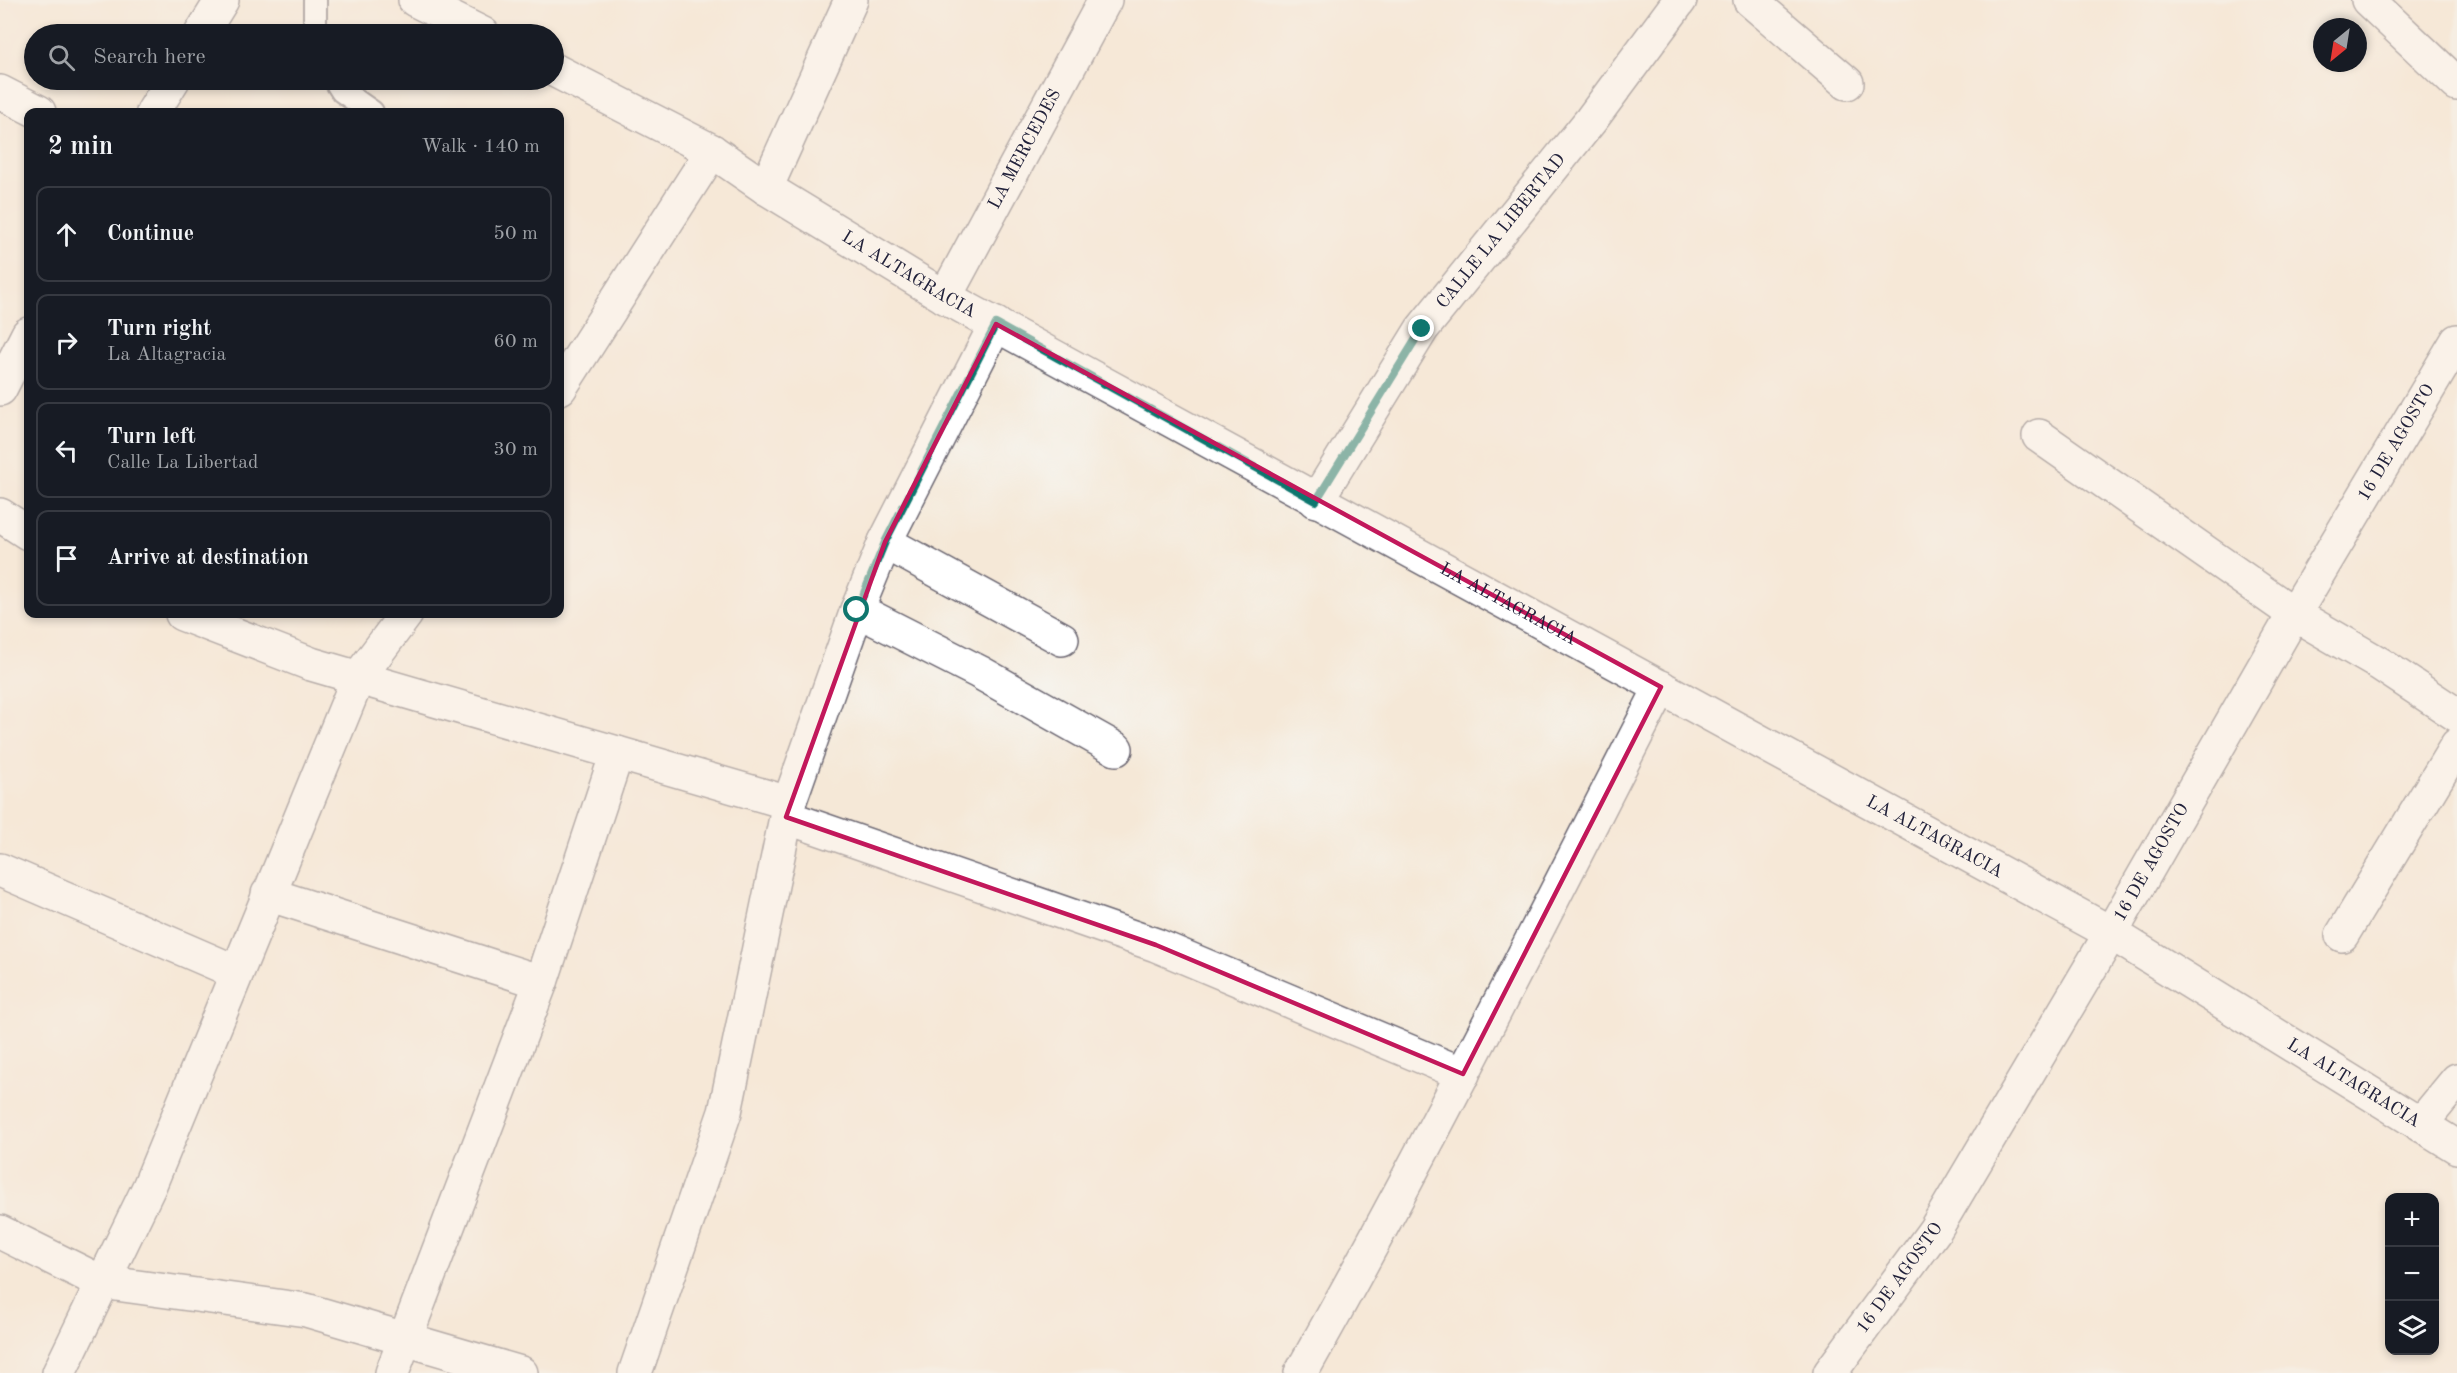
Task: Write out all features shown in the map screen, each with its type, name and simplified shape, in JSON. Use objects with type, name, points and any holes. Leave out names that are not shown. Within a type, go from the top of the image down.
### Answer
[{"type":"street","points":[[207,24],[222,0]]},
{"type":"street","points":[[415,0],[463,24]]},
{"type":"street","points":[[766,188],[851,0]]},
{"type":"street","name":"LA MERCEDES","points":[[945,297],[1105,0]]},
{"type":"street","name":"CALLE LA LIBERTAD","points":[[1316,501],[1422,329],[1591,120],[1680,0]]},
{"type":"street","points":[[1750,0],[1847,83]]},
{"type":"street","points":[[2368,0],[2457,84]]},
{"type":"street","name":"LA ALTAGRACIA","points":[[564,75],[712,151],[766,188],[945,297],[2111,933],[2457,1147]]},
{"type":"street","points":[[156,108],[167,90]]},
{"type":"street","points":[[0,92],[31,108]]},
{"type":"street","points":[[564,382],[712,151]]},
{"type":"street","points":[[635,1373],[725,1112],[787,810],[857,610],[885,542],[996,324]]},
{"type":"street","points":[[2,378],[24,341]]},
{"type":"street","name":"16 DE AGOSTO","points":[[1830,1373],[1935,1230],[2111,933],[2294,614],[2457,341]]},
{"type":"street","points":[[2039,436],[2294,614],[2380,664],[2457,715]]},
{"type":"street","points":[[0,515],[24,530]]},
{"type":"street","points":[[885,542],[1062,639]]},
{"type":"street","points":[[857,610],[979,672],[1116,749]]},
{"type":"street","points":[[192,618],[311,664],[617,753],[787,810],[1156,945],[1463,1074]]},
{"type":"street","points":[[59,1373],[101,1282],[149,1187],[358,678],[403,618]]},
{"type":"street","points":[[1301,1373],[1463,1074],[1661,687]]},
{"type":"street","points":[[2342,935],[2457,745]]},
{"type":"street","points":[[392,1373],[541,982],[617,753]]},
{"type":"street","points":[[0,870],[236,972]]},
{"type":"street","points":[[268,894],[541,982]]},
{"type":"street","points":[[2420,1125],[2457,1080]]},
{"type":"street","points":[[0,1232],[101,1282],[306,1310],[521,1373]]},
{"type":"lane","points":[[315,0],[315,24]]},
{"type":"lane","points":[[341,90],[366,108]]},
{"type":"highlighted area","points":[[996,324],[1661,687],[1463,1074],[1156,945],[786,817],[885,542]]},
{"type":"route","points":[[857,610],[885,542],[996,324],[1316,501],[1422,329]]}]
